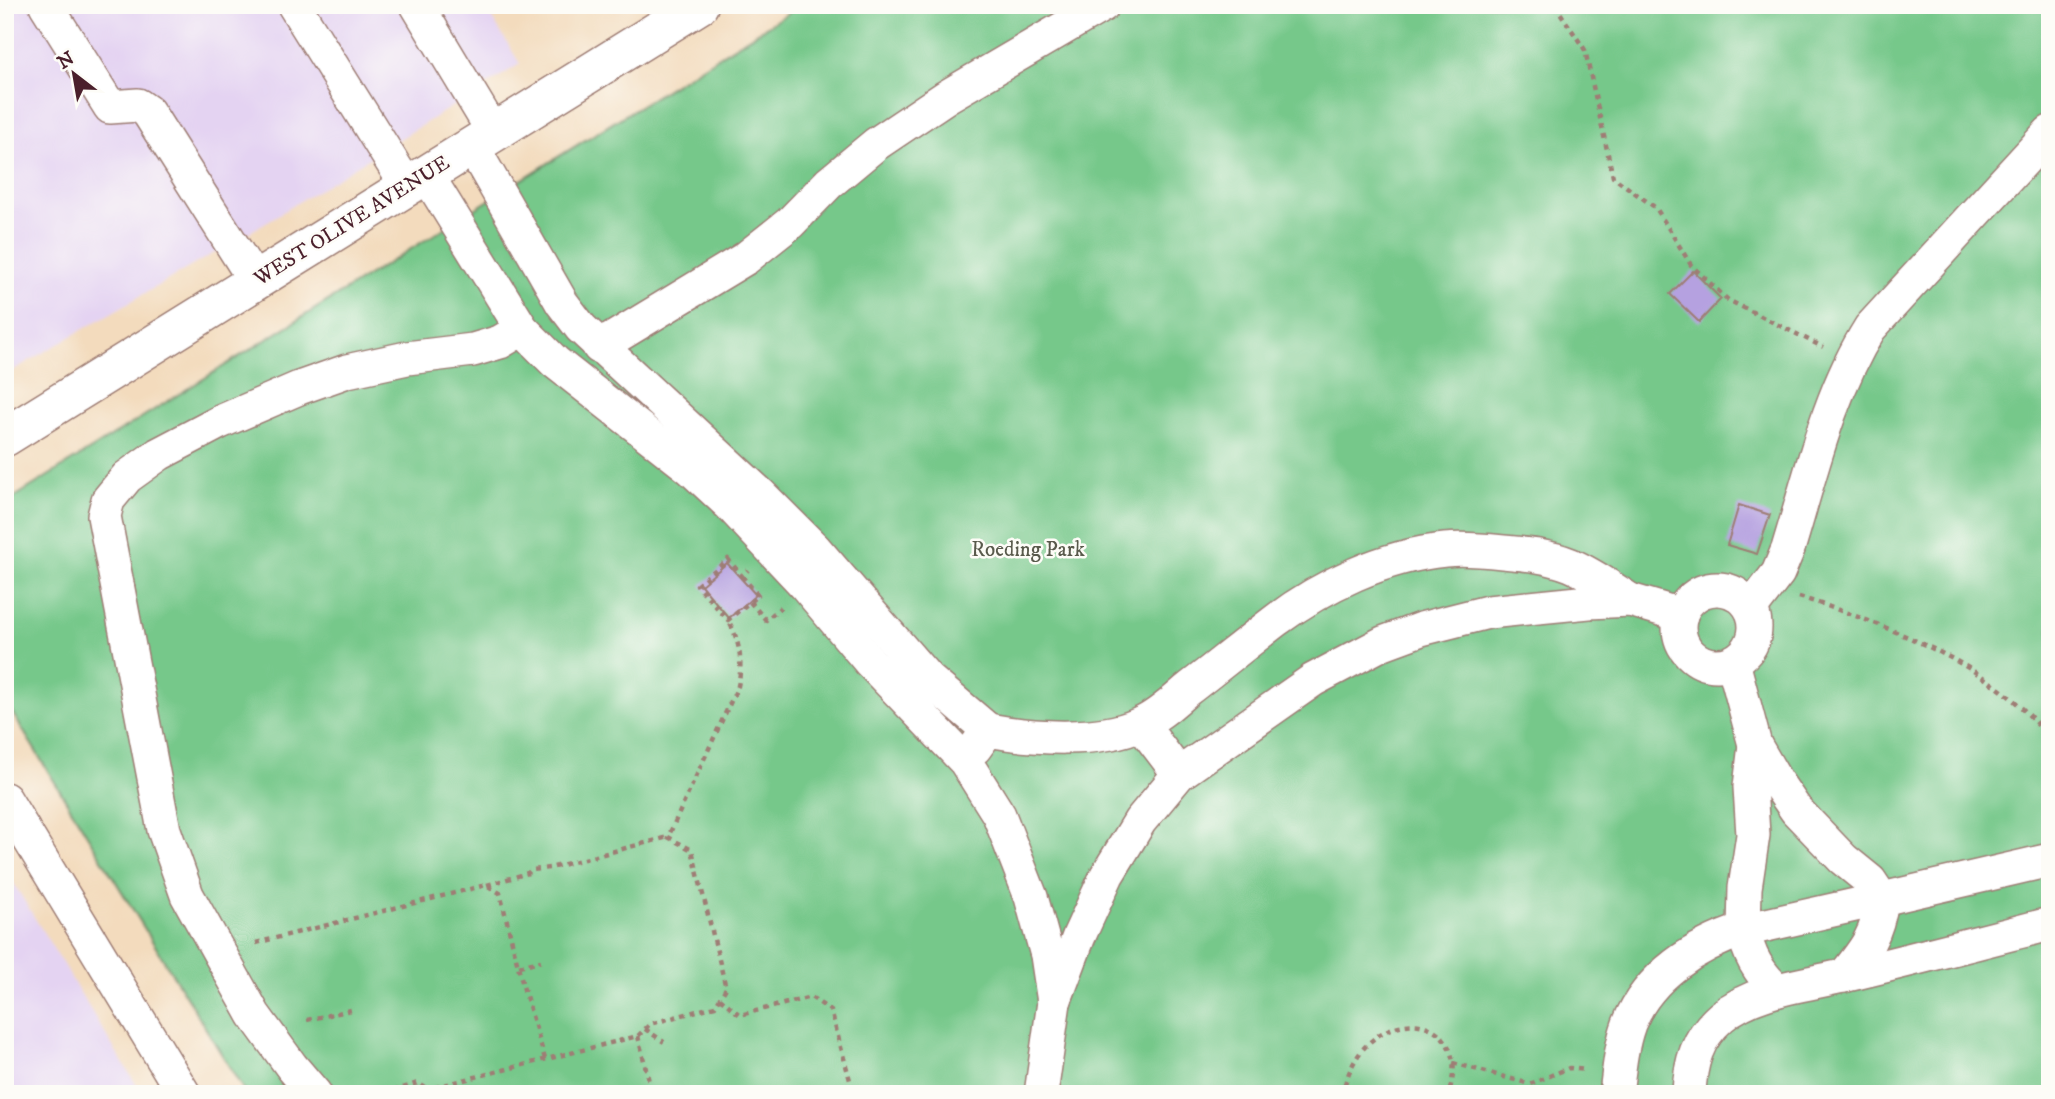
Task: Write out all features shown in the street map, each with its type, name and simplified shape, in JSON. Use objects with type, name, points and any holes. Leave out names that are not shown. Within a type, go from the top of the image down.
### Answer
[{"type":"main road","name":"WEST OLIVE AVENUE","points":[[5,437],[699,5]]},
{"type":"street","points":[[46,5],[110,107],[138,105],[148,112],[255,281]]},
{"type":"street","points":[[294,5],[522,330],[555,362],[690,468],[770,546],[870,662],[965,761],[999,815],[1031,897],[1047,955],[1054,1002]]},
{"type":"street","points":[[417,5],[562,303],[581,328],[816,550],[928,679],[988,730],[1018,736],[1080,735],[1111,733],[1140,724],[1278,619],[1319,593],[1364,570],[1407,556],[1447,549],[1533,555],[1569,564],[1630,600],[1681,615]]},
{"type":"street","points":[[599,347],[746,258],[790,223],[829,183],[876,144],[946,97],[1102,5]]},
{"type":"street","points":[[1759,597],[1743,598],[1719,588],[1695,595],[1686,604],[1678,628],[1687,651],[1696,659],[1720,665],[1733,662],[1744,655],[1751,645],[1759,597],[1778,573],[1788,549],[1834,397],[1851,358],[1870,328],[2050,132]]},
{"type":"street","points":[[315,1094],[254,1015],[187,895],[164,830],[103,516],[108,500],[127,477],[159,454],[220,422],[299,388],[347,371],[407,358],[473,350],[500,342],[522,330]]},
{"type":"street","points":[[1041,1094],[1054,1002],[1079,936],[1107,875],[1140,821],[1180,774],[1313,680],[1383,643],[1421,629],[1488,612],[1630,600]]},
{"type":"street","points":[[1733,662],[1755,746],[1796,810],[1836,852],[1870,881],[1882,899],[1877,928],[1863,953],[1844,976]]},
{"type":"street","points":[[1140,724],[1180,774]]},
{"type":"street","points":[[965,761],[988,730]]},
{"type":"street","points":[[1755,746],[1750,787],[1753,835],[1745,888],[1744,930],[1752,959],[1763,976],[1777,990]]},
{"type":"street","points":[[11,821],[184,1094]]},
{"type":"street","points":[[1617,1084],[1629,1025],[1637,1006],[1649,990],[1682,960],[1702,947],[1744,930],[2050,860]]},
{"type":"street","points":[[1689,1094],[1693,1056],[1711,1027],[1723,1015],[1743,1004],[1777,990],[1844,976],[2050,924]]},
{"type":"path","points":[[1555,5],[1585,50],[1612,177],[1656,208],[1691,265],[1728,300],[1829,350],[1851,358]]},
{"type":"path","points":[[742,576],[770,546]]},
{"type":"path","points":[[668,837],[738,685],[741,655],[734,631],[728,620],[697,585],[728,559],[758,595],[728,620]]},
{"type":"path","points":[[1759,597],[1831,607],[1912,638],[1985,678],[2024,710],[2050,740]]},
{"type":"path","points":[[256,943],[486,885],[531,870],[550,868],[668,837],[692,850],[726,988],[715,1006],[650,1024],[638,1036],[416,1094]]},
{"type":"path","points":[[486,885],[500,893],[545,1059]]},
{"type":"path","points":[[519,966],[541,961]]},
{"type":"path","points":[[720,998],[740,1015],[811,997],[831,1011],[853,1091]]},
{"type":"path","points":[[307,1020],[351,1010]]},
{"type":"path","points":[[1342,1094],[1351,1068],[1368,1043],[1382,1032],[1405,1023],[1428,1027],[1440,1035],[1449,1048],[1453,1063],[1449,1094]]},
{"type":"path","points":[[645,1029],[664,1042]]},
{"type":"path","points":[[638,1036],[652,1094]]},
{"type":"path","points":[[1453,1063],[1530,1084],[1569,1068],[1617,1084]]},
{"type":"path","points":[[384,1094],[418,1083],[428,1089]]},
{"type":"shaded area","points":[[5,5],[484,5],[520,64],[260,226],[5,375]]},
{"type":"shaded area","points":[[5,869],[96,1019],[142,1094],[5,1094]]},
{"type":"green space","name":"Roeding Park","points":[[801,5],[2050,5],[2050,1094],[246,1094],[5,701],[5,503]]},
{"type":"building","points":[[1693,271],[1721,299],[1699,322],[1670,294]]},
{"type":"building","points":[[1739,505],[1770,515],[1757,554],[1727,545]]},
{"type":"building","points":[[727,563],[756,595],[729,618],[701,585]]}]
